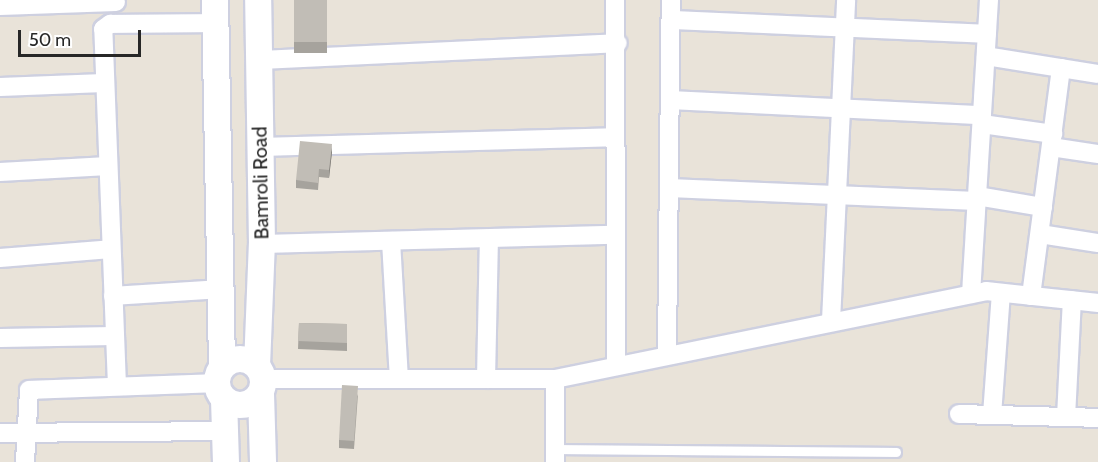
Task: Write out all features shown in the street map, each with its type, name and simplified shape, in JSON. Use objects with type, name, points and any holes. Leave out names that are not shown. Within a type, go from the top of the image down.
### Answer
[{"type":"street","name":"Bamroli Road","points":[[258,0],[262,244],[260,380],[263,462]]},
{"type":"street","points":[[615,0],[618,44],[613,137],[616,366]]},
{"type":"street","points":[[667,355],[671,0]]},
{"type":"street","points":[[831,321],[838,108],[846,0]]},
{"type":"street","points":[[971,294],[989,0]]},
{"type":"street","points":[[0,6],[116,1],[117,24]]},
{"type":"street","points":[[117,386],[103,29],[117,24],[216,11],[221,383],[226,462]]},
{"type":"street","points":[[671,20],[987,34]]},
{"type":"street","points":[[259,60],[618,44]]},
{"type":"street","points":[[986,56],[1098,74]]},
{"type":"street","points":[[1031,296],[1061,68]]},
{"type":"street","points":[[0,87],[104,83]]},
{"type":"street","points":[[670,100],[838,108],[982,120],[1098,154]]},
{"type":"street","points":[[260,147],[613,137]]},
{"type":"street","points":[[0,172],[108,166]]},
{"type":"street","points":[[669,188],[977,199],[1043,207]]},
{"type":"street","points":[[1040,234],[1098,243]]},
{"type":"street","points":[[262,244],[614,236]]},
{"type":"street","points":[[486,379],[489,239]]},
{"type":"street","points":[[391,241],[399,378]]},
{"type":"street","points":[[0,258],[111,249]]},
{"type":"street","points":[[113,296],[221,289]]},
{"type":"street","points":[[221,383],[237,359],[260,380],[555,379],[971,294],[1001,293],[1098,303]]},
{"type":"street","points":[[992,415],[1001,293]]},
{"type":"street","points":[[1066,417],[1072,300]]},
{"type":"street","points":[[0,338],[114,336]]},
{"type":"street","points":[[555,379],[555,456]]},
{"type":"street","points":[[25,462],[24,433],[29,390],[221,383],[242,405],[260,380]]},
{"type":"street","points":[[959,414],[1098,418]]},
{"type":"street","points":[[0,433],[225,431]]},
{"type":"lane","points":[[555,456],[896,452]]},
{"type":"building","points":[[294,0],[327,0],[327,42],[294,42]]},
{"type":"building","points":[[300,141],[332,144],[329,170],[319,169],[318,183],[296,180]]},
{"type":"building","points":[[299,323],[347,324],[347,343],[298,341]]},
{"type":"building","points":[[342,385],[358,386],[354,441],[339,440]]}]
